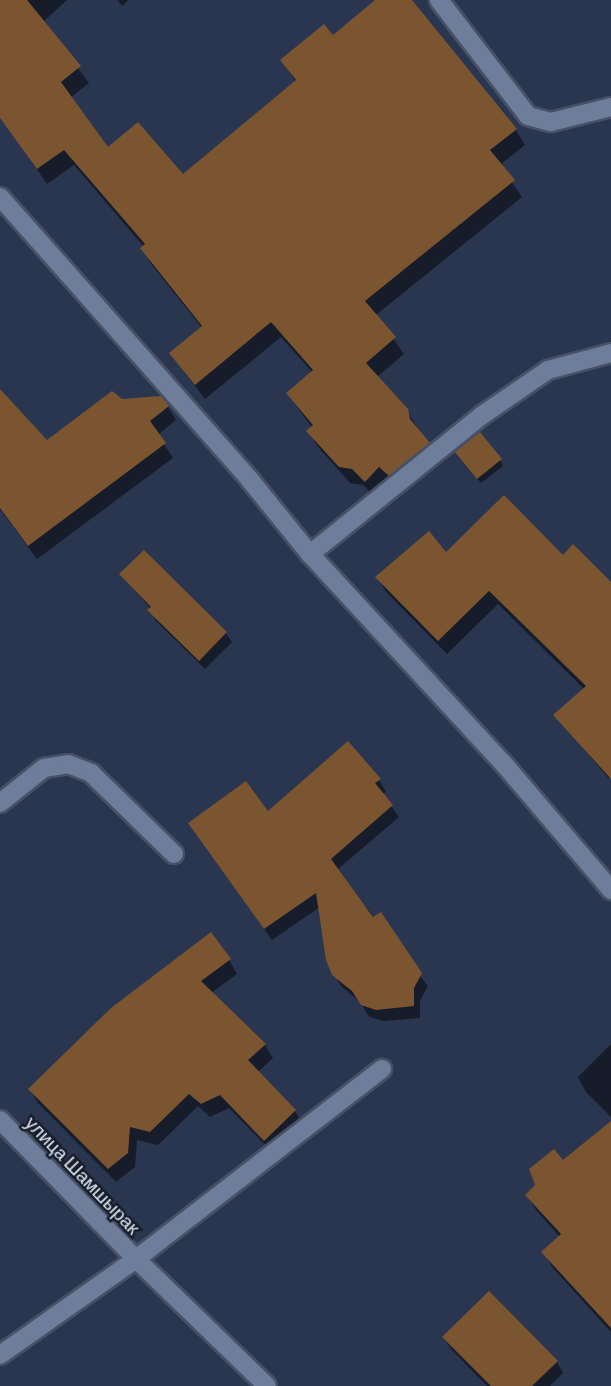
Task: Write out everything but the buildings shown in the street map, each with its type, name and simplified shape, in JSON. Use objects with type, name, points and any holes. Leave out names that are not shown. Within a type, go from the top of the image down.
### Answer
[{"type":"street","points":[[439,0],[528,116],[551,122],[611,107]]},
{"type":"street","points":[[0,197],[250,480],[310,554],[503,763],[611,890]]},
{"type":"street","points":[[310,554],[481,416],[548,370],[611,353]]},
{"type":"street","points":[[0,803],[44,768],[68,764],[91,773],[174,854]]},
{"type":"street","points":[[0,1355],[136,1259],[382,1069]]},
{"type":"street","name":"улица Шамшырак","points":[[0,1120],[136,1259],[267,1386]]}]
